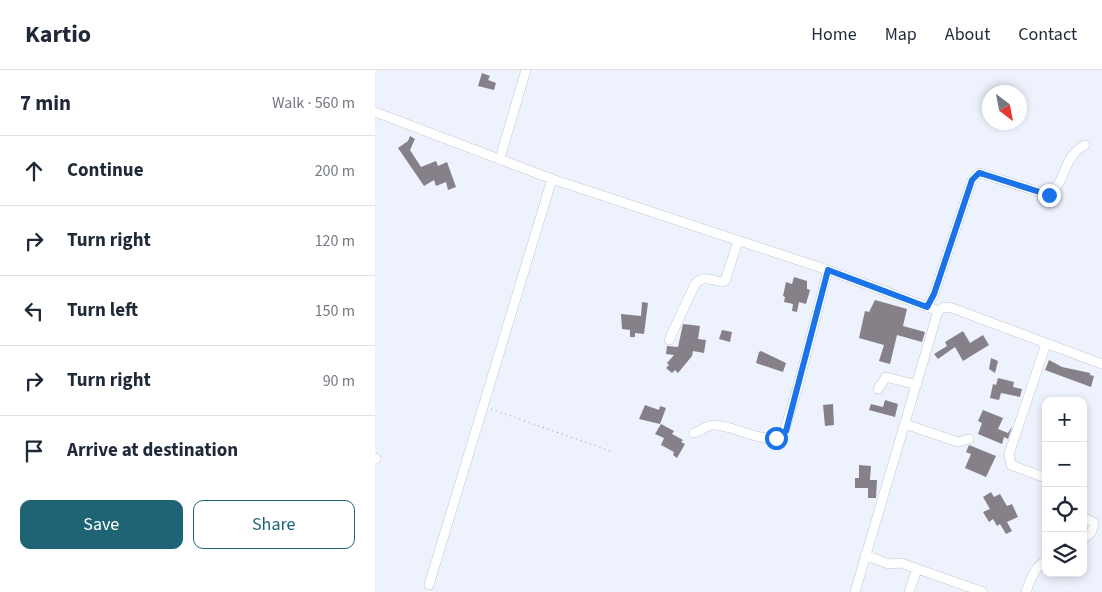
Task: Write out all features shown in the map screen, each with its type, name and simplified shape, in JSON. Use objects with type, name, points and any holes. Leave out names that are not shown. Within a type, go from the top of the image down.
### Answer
[{"type":"street","points":[[500,158],[526,70]]},
{"type":"street","points":[[375,112],[552,179],[828,270],[938,311],[952,308],[1102,364]]},
{"type":"street","points":[[927,307],[934,294],[972,180],[979,173],[1049,195],[1059,183],[1070,159],[1085,145]]},
{"type":"street","points":[[429,585],[552,179]]},
{"type":"street","points":[[669,340],[699,279],[725,281],[738,241]]},
{"type":"street","points":[[694,433],[712,425],[753,435],[776,438],[786,431],[828,270]]},
{"type":"street","points":[[855,592],[938,311]]},
{"type":"street","points":[[1021,403],[1043,343]]},
{"type":"street","points":[[1042,477],[1011,465],[1009,461],[1012,445],[1043,343]]},
{"type":"street","points":[[878,389],[887,377],[917,385]]},
{"type":"street","points":[[905,424],[959,442],[969,439]]},
{"type":"street","points":[[1087,519],[1094,523],[1091,532],[1087,536]]},
{"type":"street","points":[[865,555],[889,564],[901,564],[917,569],[983,592]]},
{"type":"street","points":[[1026,592],[1033,574],[1042,563]]},
{"type":"street","points":[[909,592],[917,569]]},
{"type":"path","points":[[483,406],[613,452]]},
{"type":"building","points":[[482,73],[490,76],[488,80],[496,83],[494,90],[478,86]]},
{"type":"building","points":[[410,136],[415,139],[410,150],[421,167],[436,161],[438,166],[447,162],[456,187],[448,190],[446,182],[436,186],[434,180],[424,186],[398,148],[408,141]]},
{"type":"building","points":[[794,277],[807,281],[807,289],[810,290],[806,304],[799,302],[797,312],[792,311],[793,304],[784,302],[785,297],[783,296],[786,282],[792,284]]},
{"type":"building","points":[[875,300],[907,309],[903,326],[925,332],[922,342],[897,335],[890,364],[879,361],[884,345],[859,338],[865,311],[869,312]]},
{"type":"building","points":[[642,302],[648,303],[644,334],[635,333],[635,337],[630,337],[630,330],[622,329],[621,314],[641,316]]},
{"type":"building","points":[[683,324],[700,326],[698,339],[706,340],[704,353],[693,351],[692,356],[678,373],[675,370],[672,373],[666,368],[669,365],[667,363],[674,355],[666,354],[667,346],[678,347]]},
{"type":"building","points":[[722,330],[732,332],[730,342],[719,339]]},
{"type":"building","points":[[963,331],[970,343],[983,335],[989,345],[963,361],[955,347],[938,359],[934,354],[947,346],[945,342]]},
{"type":"building","points":[[761,351],[786,363],[783,372],[756,363]]},
{"type":"building","points":[[991,358],[998,361],[995,373],[989,369]]},
{"type":"building","points":[[1049,360],[1062,367],[1090,373],[1090,375],[1094,376],[1091,387],[1045,370]]},
{"type":"building","points":[[998,378],[1014,382],[1013,387],[1022,389],[1020,397],[1001,393],[999,400],[990,398],[993,384],[996,385]]},
{"type":"building","points":[[885,400],[898,404],[895,417],[869,410],[871,404],[883,407]]},
{"type":"building","points":[[833,404],[834,425],[825,426],[823,405]]},
{"type":"building","points":[[645,405],[659,410],[660,406],[666,408],[660,424],[639,419]]},
{"type":"building","points":[[983,410],[1003,418],[998,429],[1008,433],[1012,426],[1008,439],[1004,437],[1002,444],[978,434],[982,423],[978,421]]},
{"type":"building","points":[[661,424],[674,431],[672,434],[683,440],[681,442],[685,444],[677,458],[673,455],[674,452],[661,445],[664,438],[655,434]]},
{"type":"building","points":[[969,445],[996,456],[986,477],[965,468],[971,454],[966,452]]},
{"type":"building","points":[[859,465],[871,466],[870,480],[877,480],[876,498],[868,498],[868,488],[855,488],[855,478],[859,478]]},
{"type":"building","points":[[991,492],[994,497],[1000,494],[1007,506],[1012,504],[1018,517],[1007,522],[1012,531],[1006,534],[1000,524],[997,526],[993,519],[989,522],[983,512],[990,509],[983,497]]},
{"type":"route","points":[[776,438],[783,435],[786,431],[828,270],[927,307],[934,294],[972,180],[975,176],[979,173],[983,174],[1045,196],[1049,195]]}]
